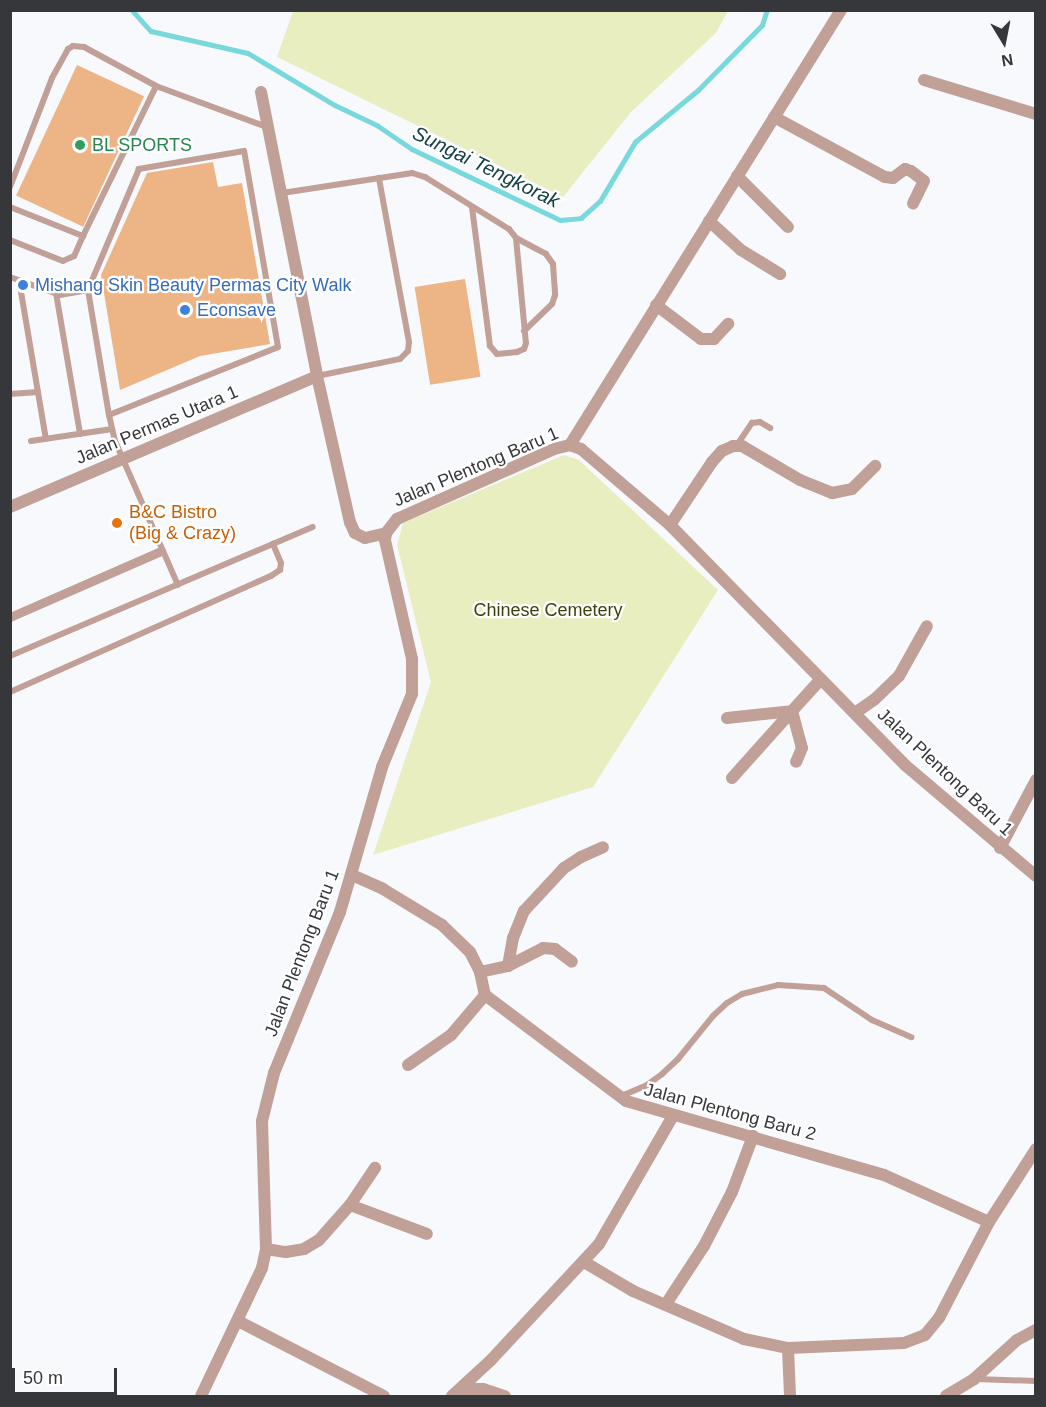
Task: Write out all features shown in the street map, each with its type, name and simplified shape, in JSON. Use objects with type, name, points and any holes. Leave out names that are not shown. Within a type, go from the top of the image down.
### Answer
[{"type":"street","points":[[570,445],[840,10]]},
{"type":"street","points":[[924,80],[1035,114]]},
{"type":"street","points":[[261,93],[270,128],[317,376],[350,522],[355,532],[365,538],[386,533]]},
{"type":"street","points":[[774,117],[885,177],[893,178],[905,169],[912,171],[924,181],[913,204]]},
{"type":"street","points":[[737,176],[788,227]]},
{"type":"street","points":[[709,221],[741,250],[780,274]]},
{"type":"street","points":[[656,305],[701,339],[714,339],[728,324]]},
{"type":"street","name":"Jalan Permas Utara 1","points":[[11,504],[317,376]]},
{"type":"street","name":"Jalan Plentong Baru 1","points":[[201,1396],[262,1268],[266,1250],[262,1121],[274,1073],[340,912],[374,792],[408,707],[414,684],[412,659],[393,582],[386,533],[397,519],[554,449],[570,445],[581,448],[670,525],[905,765],[1035,876]]},
{"type":"street","points":[[670,525],[712,462],[722,451],[737,445],[800,480],[832,493],[852,489],[875,466]]},
{"type":"street","points":[[10,617],[161,551]]},
{"type":"street","points":[[855,713],[876,699],[899,676],[927,626]]},
{"type":"street","points":[[732,778],[821,679]]},
{"type":"street","points":[[727,718],[792,711]]},
{"type":"street","points":[[792,711],[802,748],[796,762]]},
{"type":"street","points":[[1000,848],[1035,780]]},
{"type":"street","points":[[508,966],[513,938],[524,911],[564,868],[603,847]]},
{"type":"street","points":[[352,875],[383,889],[442,925],[470,952],[480,972],[485,995],[451,1035],[408,1065]]},
{"type":"street","points":[[480,972],[508,966],[543,948],[555,949],[572,962]]},
{"type":"street","name":"Jalan Plentong Baru 2","points":[[485,995],[618,1097],[673,1116],[753,1136],[884,1175],[989,1222]]},
{"type":"street","points":[[456,1393],[599,1244],[673,1116]]},
{"type":"street","points":[[666,1304],[708,1237],[732,1192],[753,1136]]},
{"type":"street","points":[[584,1262],[633,1290],[744,1339],[788,1352],[904,1343],[926,1335],[939,1318],[963,1276],[989,1222],[1035,1149]]},
{"type":"street","points":[[266,1250],[286,1252],[304,1249],[319,1240],[350,1205],[375,1168]]},
{"type":"street","points":[[350,1205],[427,1234]]},
{"type":"street","points":[[238,1320],[368,1394],[384,1396]]},
{"type":"street","points":[[950,1396],[974,1379],[998,1356],[1035,1330]]},
{"type":"street","points":[[788,1352],[790,1396]]},
{"type":"street","points":[[456,1393],[483,1389],[505,1396]]},
{"type":"lane","points":[[10,187],[52,78],[68,49],[73,46],[84,47],[156,86],[270,128]]},
{"type":"lane","points":[[10,240],[63,261],[74,256],[156,86]]},
{"type":"lane","points":[[109,415],[278,347],[244,151],[139,169],[88,290],[109,415],[112,429],[122,459],[178,585]]},
{"type":"lane","points":[[282,193],[412,173],[425,177],[509,229],[516,238],[546,254],[553,264],[555,295],[552,304],[525,331]]},
{"type":"lane","points":[[317,376],[400,359],[408,351],[409,342],[379,178]]},
{"type":"lane","points":[[10,207],[83,236]]},
{"type":"lane","points":[[472,208],[492,352],[497,354],[524,349],[525,331],[516,238]]},
{"type":"lane","points":[[10,277],[60,295],[88,290]]},
{"type":"lane","points":[[19,280],[46,439]]},
{"type":"lane","points":[[56,294],[80,434]]},
{"type":"lane","points":[[10,394],[38,392]]},
{"type":"lane","points":[[737,445],[752,423],[760,422],[770,428]]},
{"type":"lane","points":[[31,441],[112,429]]},
{"type":"lane","points":[[10,656],[313,527]]},
{"type":"lane","points":[[10,692],[271,576],[281,566],[273,544]]},
{"type":"lane","points":[[618,1097],[647,1085],[662,1074],[727,1003],[742,994],[778,985],[824,987],[872,1020],[911,1037]]},
{"type":"lane","points":[[974,1379],[1035,1381]]},
{"type":"green space","points":[[293,10],[728,11],[716,33],[631,112],[563,197],[277,57]]},
{"type":"green space","name":"Chinese Cemetery","points":[[564,455],[579,460],[718,590],[593,787],[373,855],[431,682],[397,545],[403,523]]},
{"type":"building","name":"BL SPORTS","points":[[77,65],[144,96],[83,227],[16,196]]},
{"type":"building","name":"Econsave","points":[[213,162],[218,187],[242,183],[270,344],[200,356],[120,390],[101,275],[147,173]]},
{"type":"building","points":[[465,279],[480,377],[430,385],[415,287]]},
{"type":"waterway","name":"Sungai Tengkorak","points":[[132,10],[151,31],[248,53],[335,105],[377,125],[412,149],[560,220],[581,218],[600,201],[635,142],[698,90],[762,25],[767,10]]},
{"type":"place","name":"BL SPORTS","points":[[80,145]]},
{"type":"place","name":"Mishang Skin Beauty Permas City Walk","points":[[23,285]]},
{"type":"place","name":"Econsave","points":[[185,310]]},
{"type":"place","name":"B&C Bistro (Big & Crazy)","points":[[117,523]]}]
